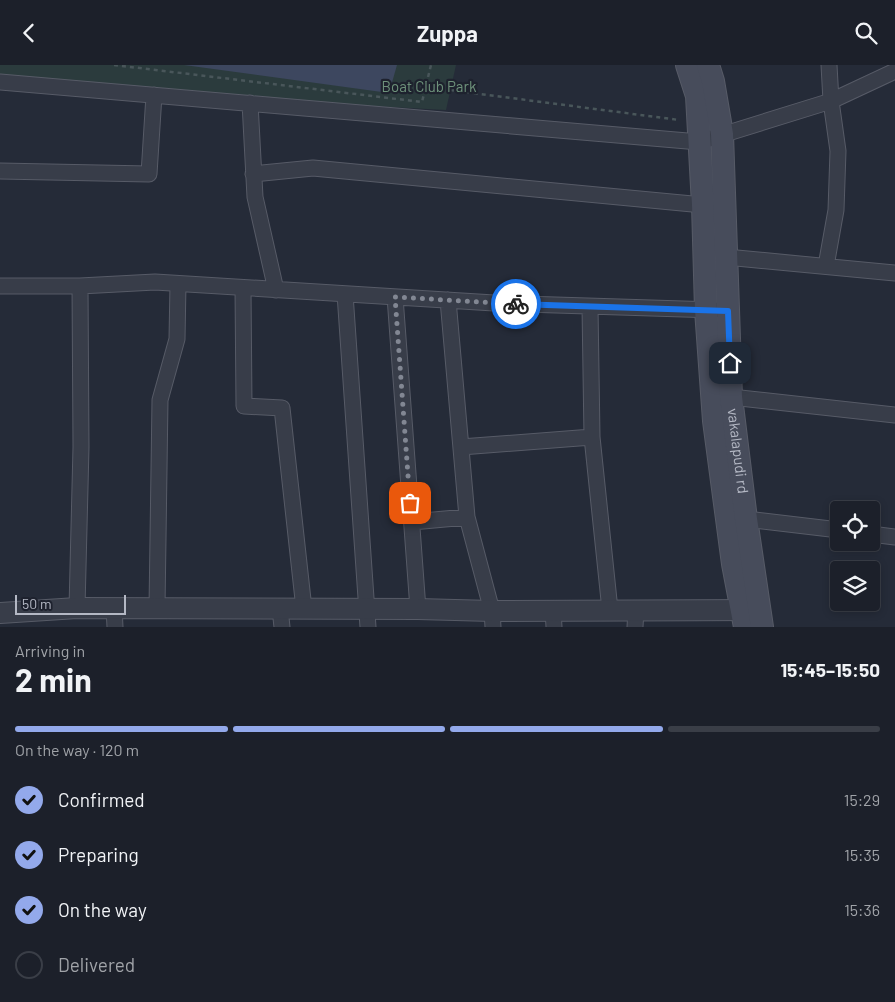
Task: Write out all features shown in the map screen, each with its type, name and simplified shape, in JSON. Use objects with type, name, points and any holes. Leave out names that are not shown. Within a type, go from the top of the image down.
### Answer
[{"type":"main road","points":[[687,65],[697,96],[706,310],[714,421],[752,619]]},
{"type":"main road","name":"vakalapudi rd","points":[[708,65],[713,81],[722,134],[732,397],[746,519],[752,619]]},
{"type":"street","points":[[826,266],[836,211],[838,151],[831,101],[829,65]]},
{"type":"street","points":[[0,82],[250,103],[722,134],[831,101],[895,71]]},
{"type":"street","points":[[0,171],[148,173],[154,95]]},
{"type":"street","points":[[250,103],[255,197],[276,290]]},
{"type":"street","points":[[253,173],[313,168],[703,205]]},
{"type":"street","points":[[726,257],[895,273]]},
{"type":"street","points":[[0,287],[80,286],[155,282],[448,300],[728,311]]},
{"type":"street","points":[[157,608],[160,400],[177,339],[178,284]]},
{"type":"street","points":[[77,608],[80,286]]},
{"type":"street","points":[[243,288],[244,406],[282,408],[304,609]]},
{"type":"street","points":[[345,294],[367,618]]},
{"type":"street","points":[[395,297],[418,609]]},
{"type":"street","points":[[448,300],[466,517],[492,619]]},
{"type":"street","points":[[590,307],[592,437],[610,610]]},
{"type":"street","points":[[732,397],[895,415]]},
{"type":"street","points":[[461,447],[592,437]]},
{"type":"street","points":[[412,522],[466,517]]},
{"type":"street","points":[[746,519],[830,529]]},
{"type":"street","points":[[880,535],[895,537]]},
{"type":"street","points":[[0,613],[77,608],[115,617],[157,608],[281,618],[304,609],[367,618],[418,609],[492,619],[553,618],[610,610],[636,619],[752,619]]},
{"type":"path","points":[[114,65],[422,102],[430,65]]},
{"type":"path","points":[[450,90],[699,132]]},
{"type":"green space","name":"Boat Club Park","points":[[0,65],[456,65],[446,110],[260,100],[0,79]]},
{"type":"water","points":[[184,65],[397,65],[389,93]]},
{"type":"way so far","points":[[410,503],[395,297],[516,304]]},
{"type":"route","points":[[516,304],[728,311],[730,363]]}]
